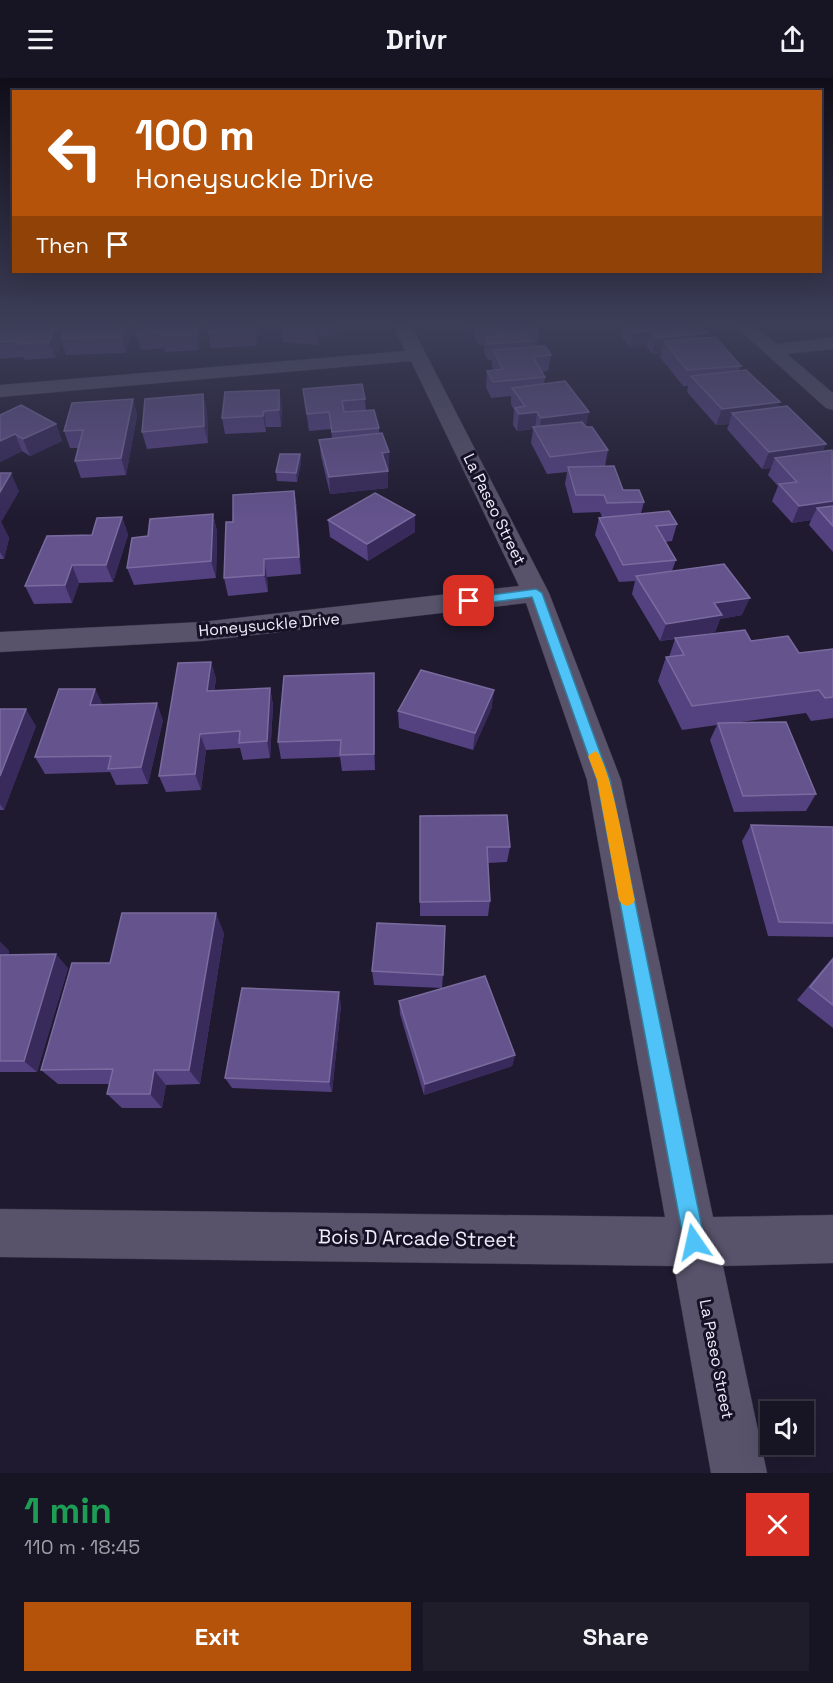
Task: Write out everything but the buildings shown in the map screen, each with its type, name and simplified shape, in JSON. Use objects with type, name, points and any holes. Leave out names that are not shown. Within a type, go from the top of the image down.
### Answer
[{"type":"street","name":"La Paseo Street","points":[[435,390],[536,593],[603,780],[739,1473]]},
{"type":"street","points":[[817,390],[833,404]]},
{"type":"street","name":"Honeysuckle Drive","points":[[0,642],[61,641],[290,624],[536,593]]},
{"type":"street","name":"Bois D Arcade Street","points":[[0,1233],[694,1242],[833,1239]]},
{"type":"slow traffic","points":[[595,756],[603,780],[627,900]]},
{"type":"route","points":[[469,601],[536,593],[603,780],[694,1242]]}]
